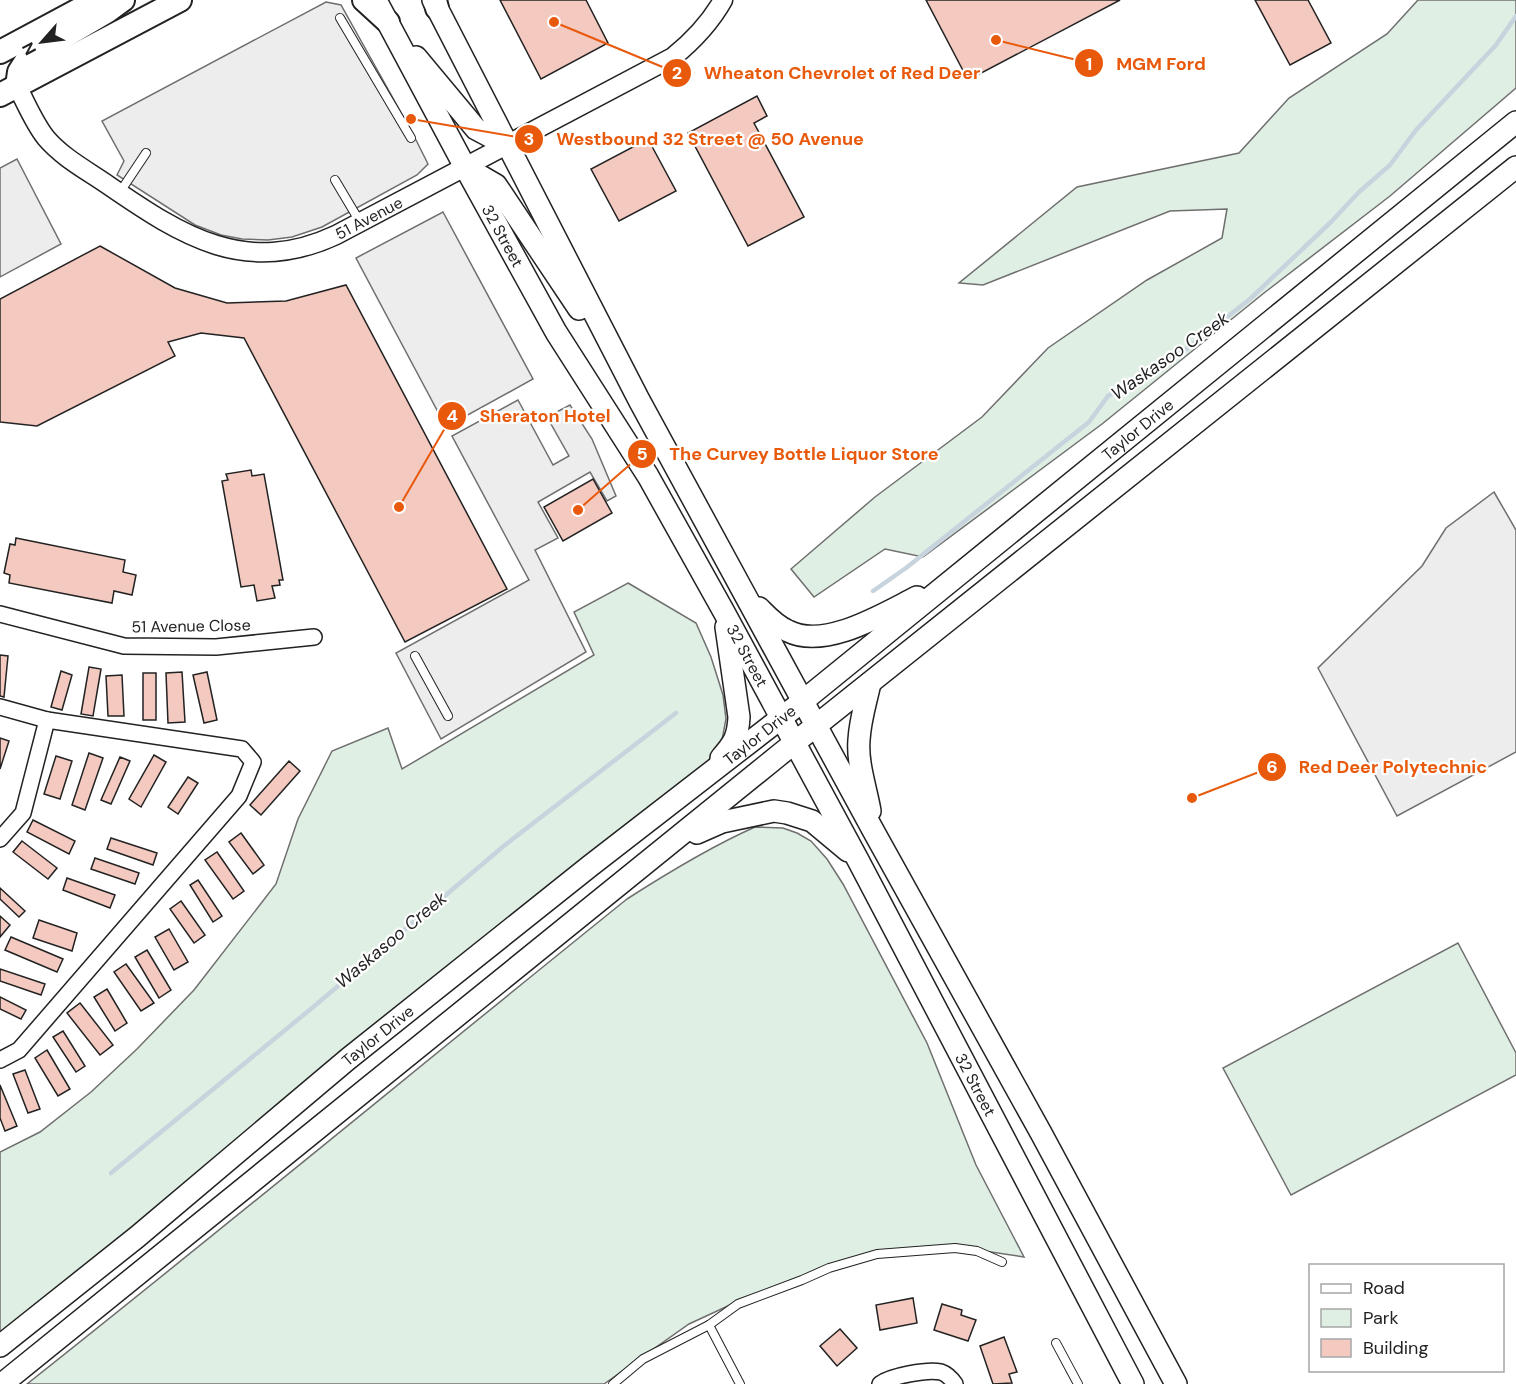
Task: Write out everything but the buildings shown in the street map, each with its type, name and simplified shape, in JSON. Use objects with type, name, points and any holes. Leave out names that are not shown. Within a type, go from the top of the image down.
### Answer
[{"type":"main road","points":[[0,52],[97,0]]},
{"type":"main road","points":[[9,91],[28,58],[123,0]]},
{"type":"main road","points":[[364,0],[388,22],[476,129],[508,146]]},
{"type":"main road","name":"32 Street","points":[[376,0],[556,332],[648,476],[724,612],[858,860],[1133,1384]]},
{"type":"main road","points":[[9,91],[179,2]]},
{"type":"main road","name":"32 Street","points":[[435,3],[639,400],[1176,1384]]},
{"type":"main road","points":[[0,33],[30,36]]},
{"type":"main road","name":"Taylor Drive","points":[[0,1346],[137,1237],[357,1052],[781,718],[1516,122]]},
{"type":"main road","points":[[465,167],[496,185],[639,400]]},
{"type":"main road","name":"Taylor Drive","points":[[2,1384],[795,743],[1516,167]]},
{"type":"main road","points":[[748,598],[774,623],[790,633],[813,638],[860,626],[955,578]]},
{"type":"main road","points":[[704,779],[735,741],[738,730],[739,717],[724,612]]},
{"type":"main road","points":[[870,683],[861,718],[859,751],[874,832]]},
{"type":"main road","points":[[669,846],[722,822],[774,811],[801,816],[812,821],[858,860]]},
{"type":"street","name":"51 Avenue","points":[[9,91],[48,141],[58,150],[120,193],[186,233],[218,246],[253,253],[285,252],[318,243],[360,222],[673,57],[693,42],[713,18],[723,0]]},
{"type":"street","name":"51 Avenue Close","points":[[0,614],[124,646],[216,647],[314,637]]},
{"type":"street","points":[[0,707],[47,720],[242,749],[253,762],[239,796],[19,1050],[0,1060]]},
{"type":"street","points":[[0,839],[23,813],[47,720]]},
{"type":"street","points":[[880,1384],[894,1377],[938,1371],[948,1375],[955,1384]]},
{"type":"lane","points":[[340,18],[411,138]]},
{"type":"lane","points":[[120,193],[146,153]]},
{"type":"lane","points":[[335,180],[360,222]]},
{"type":"lane","points":[[415,656],[448,716]]},
{"type":"lane","points":[[613,1384],[643,1359],[709,1325],[738,1304],[829,1268],[877,1254],[955,1248],[977,1251],[1002,1262]]},
{"type":"lane","points":[[709,1325],[740,1384]]},
{"type":"lane","points":[[1056,1343],[1078,1384]]},
{"type":"green space","points":[[1418,0],[1516,0],[1516,88],[1390,196],[1264,293],[1102,424],[923,557],[885,549],[814,597],[791,569],[875,497],[982,417],[1048,348],[1147,280],[1222,238],[1227,209],[1170,211],[983,285],[959,283],[1077,187],[1239,153],[1289,98],[1387,34]]},
{"type":"green space","points":[[628,583],[696,623],[711,657],[723,695],[726,719],[722,740],[713,757],[0,1333],[0,1152],[40,1132],[91,1092],[137,1049],[194,990],[276,884],[298,819],[332,751],[388,728],[402,769],[594,655],[574,612]]},
{"type":"green space","points":[[755,827],[783,828],[811,841],[827,859],[843,884],[927,1043],[976,1165],[1024,1257],[957,1247],[895,1253],[810,1275],[743,1299],[689,1324],[604,1384],[27,1384],[627,899],[690,860]]},
{"type":"green space","points":[[1458,943],[1516,1053],[1516,1075],[1291,1195],[1223,1068]]},
{"type":"shaded area","points":[[326,2],[341,5],[413,134],[428,164],[417,175],[322,227],[292,237],[268,240],[221,235],[195,225],[117,175],[124,161],[102,121]]},
{"type":"shaded area","points":[[17,159],[61,244],[0,277],[0,168]]},
{"type":"shaded area","points":[[443,212],[533,379],[446,427],[356,258]]},
{"type":"shaded area","points":[[518,400],[553,465],[569,456],[547,417],[570,405],[592,439],[616,496],[607,501],[590,472],[538,502],[558,538],[535,550],[586,652],[441,739],[396,653],[529,580],[452,436]]},
{"type":"shaded area","points":[[1494,492],[1516,530],[1516,752],[1397,816],[1318,668],[1422,566],[1446,528]]},
{"type":"waterway","name":"Waskasoo Creek","points":[[873,591],[906,568],[1089,422],[1108,396],[1188,348],[1250,299],[1359,192],[1390,165],[1416,130],[1496,45],[1516,16]]},
{"type":"waterway","name":"Waskasoo Creek","points":[[111,1173],[505,845],[676,713]]},
{"type":"place","name":"Wheaton Chevrolet of Red Deer","points":[[554,22]]},
{"type":"place","name":"MGM Ford","points":[[996,40]]},
{"type":"place","name":"Westbound 32 Street @ 50 Avenue","points":[[411,119]]},
{"type":"place","name":"Sheraton Hotel","points":[[399,507]]},
{"type":"place","name":"The Curvey Bottle Liquor Store","points":[[578,510]]},
{"type":"place","name":"Red Deer Polytechnic","points":[[1192,798]]}]
